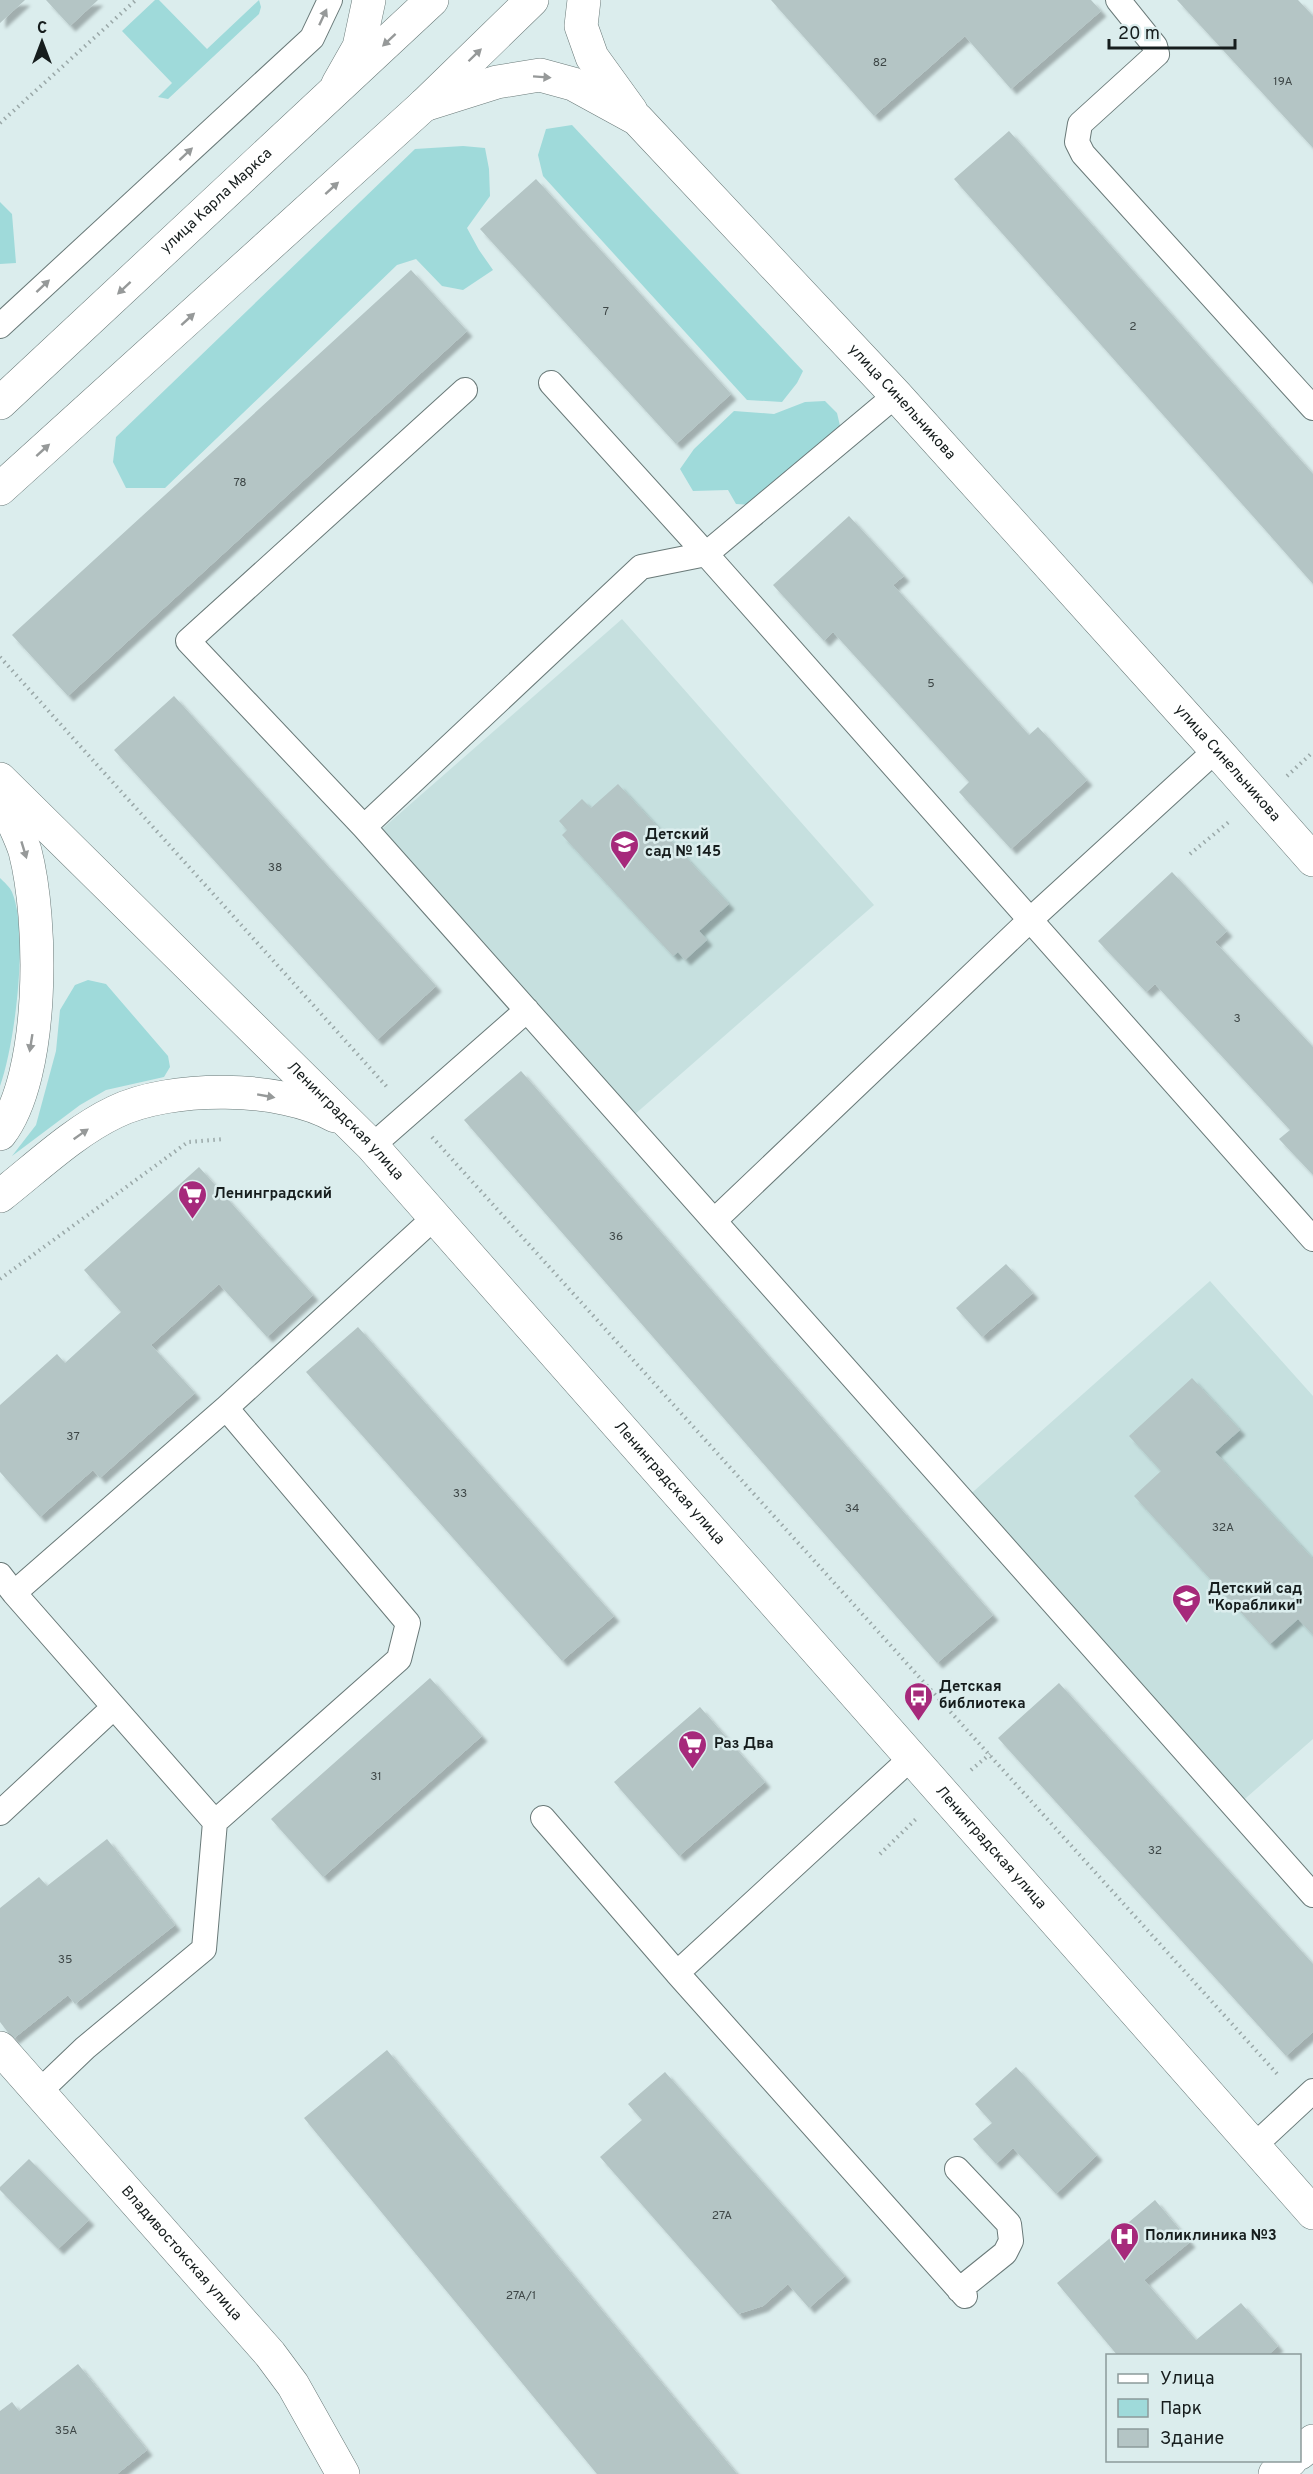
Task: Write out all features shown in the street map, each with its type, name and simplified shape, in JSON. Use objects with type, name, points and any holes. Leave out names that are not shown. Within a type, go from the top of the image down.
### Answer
[{"type":"main road","points":[[334,92],[359,47],[369,0]]},
{"type":"main road","name":"улица Карла Маркса","points":[[0,403],[432,0]]},
{"type":"main road","points":[[0,489],[424,105],[532,0]]},
{"type":"main road","points":[[584,0],[581,26],[592,57],[637,119]]},
{"type":"main road","name":"улица Синельникова","points":[[424,105],[497,82],[540,75],[573,84],[637,119],[896,395],[1313,860]]},
{"type":"main road","name":"Ленинградская улица","points":[[0,779],[365,1140],[1313,2213]]},
{"type":"main road","points":[[0,796],[24,849],[32,881],[38,947],[31,1046],[16,1104],[0,1134]]},
{"type":"main road","points":[[0,1196],[76,1137],[114,1112],[139,1102],[171,1095],[244,1093],[272,1097],[318,1108],[333,1115],[365,1140]]},
{"type":"main road","name":"Владивостокская улица","points":[[0,2048],[270,2354],[293,2385],[344,2474]]},
{"type":"main road","points":[[1301,2451],[1313,2441]]},
{"type":"main road","points":[[1275,2474],[1289,2462]]},
{"type":"lane","points":[[0,326],[312,38],[330,0]]},
{"type":"lane","points":[[1118,0],[1155,46],[1157,54],[1080,124],[1077,142],[1083,154],[1313,408]]},
{"type":"lane","points":[[551,383],[706,554],[1313,1239]]},
{"type":"lane","points":[[465,390],[189,641],[364,827],[1313,1895]]},
{"type":"lane","points":[[364,827],[641,567],[706,554],[896,395]]},
{"type":"lane","points":[[714,1221],[1030,920],[1216,750]]},
{"type":"lane","points":[[365,1140],[411,1114],[527,1010]]},
{"type":"lane","points":[[215,1822],[7,1584],[226,1408],[435,1217]]},
{"type":"lane","points":[[39,2092],[85,2048],[204,1949],[215,1822],[399,1659],[408,1623],[226,1408]]},
{"type":"lane","points":[[0,1813],[114,1707]]},
{"type":"lane","points":[[677,1973],[911,1758]]},
{"type":"lane","points":[[543,1818],[677,1973],[962,2293],[1005,2253],[1011,2241],[1009,2224],[957,2169]]},
{"type":"lane","points":[[1254,2146],[1307,2096]]},
{"type":"path","points":[[0,123],[136,0]]},
{"type":"path","points":[[0,657],[411,1114],[1307,2096]]},
{"type":"path","points":[[1190,854],[1258,798]]},
{"type":"path","points":[[0,1279],[188,1142],[224,1139]]},
{"type":"shaded area","name":"Детский сад № 145","points":[[622,619],[874,905],[626,1122],[374,836]]},
{"type":"shaded area","name":"Детский сад \"Кораблики\"","points":[[1210,1281],[1313,1396],[1313,1739],[1230,1812],[956,1507]]},
{"type":"green space","points":[[155,0],[159,0],[207,49],[259,0],[261,7],[259,14],[168,99],[158,97],[172,83],[122,31]]},
{"type":"green space","points":[[572,125],[803,371],[782,402],[747,400],[543,176],[538,155],[546,129]]},
{"type":"green space","points":[[463,146],[485,148],[489,169],[490,196],[467,228],[493,270],[463,290],[442,286],[416,259],[397,265],[165,488],[126,488],[113,462],[116,437],[415,149]]},
{"type":"green space","points":[[0,202],[12,214],[16,263],[0,264]]},
{"type":"green space","points":[[825,401],[837,413],[841,430],[752,505],[736,504],[728,490],[693,491],[680,469],[694,449],[734,411],[774,414],[805,402]]},
{"type":"green space","points":[[0,878],[11,890],[17,910],[20,960],[11,1044],[0,1086]]},
{"type":"green space","points":[[88,980],[106,984],[168,1056],[170,1067],[164,1077],[106,1090],[80,1105],[12,1156],[36,1125],[56,1051],[60,1010],[75,985]]},
{"type":"building","points":[[0,0],[25,0],[0,23]]},
{"type":"building","points":[[46,0],[98,0],[70,26]]},
{"type":"building","points":[[771,0],[1091,0],[1101,11],[1011,89],[965,36],[874,116]]},
{"type":"building","points":[[1177,0],[1298,0],[1313,16],[1313,148]]},
{"type":"building","points":[[1009,131],[1313,474],[1313,584],[954,179]]},
{"type":"building","points":[[536,179],[731,394],[676,444],[480,229]]},
{"type":"building","points":[[411,270],[467,331],[68,696],[12,635]]},
{"type":"building","points":[[849,516],[904,576],[893,585],[1029,735],[1038,727],[1087,780],[1011,849],[959,792],[969,782],[833,632],[824,641],[773,585]]},
{"type":"building","points":[[174,696],[436,986],[377,1040],[114,750]]},
{"type":"building","points":[[618,784],[729,904],[699,931],[707,940],[685,960],[678,952],[673,956],[562,835],[567,830],[559,821],[582,799],[591,808]]},
{"type":"building","points":[[1172,872],[1227,931],[1215,942],[1313,1047],[1313,1175],[1279,1139],[1290,1130],[1155,984],[1146,992],[1098,941]]},
{"type":"building","points":[[521,1071],[993,1615],[937,1663],[464,1120]]},
{"type":"building","points":[[199,1167],[313,1295],[267,1337],[219,1284],[151,1345],[195,1393],[100,1478],[93,1470],[40,1517],[0,1472],[0,1405],[57,1354],[65,1363],[121,1312],[84,1270]]},
{"type":"building","points":[[1006,1264],[1033,1293],[982,1337],[956,1308]]},
{"type":"building","points":[[358,1327],[614,1616],[562,1661],[306,1372]]},
{"type":"building","points":[[1192,1378],[1240,1430],[1215,1452],[1313,1559],[1313,1635],[1298,1619],[1270,1644],[1134,1496],[1161,1471],[1129,1436]]},
{"type":"building","points":[[430,1678],[482,1736],[323,1877],[271,1819]]},
{"type":"building","points":[[1059,1683],[1313,1964],[1313,2032],[1286,2056],[998,1738]]},
{"type":"building","points":[[700,1707],[765,1782],[679,1856],[614,1782]]},
{"type":"building","points":[[107,1839],[175,1925],[75,2004],[68,1995],[13,2039],[0,2022],[0,1908],[39,1877],[47,1886]]},
{"type":"building","points":[[387,2050],[737,2474],[597,2474],[304,2118]]},
{"type":"building","points":[[1016,2067],[1097,2155],[1056,2194],[1013,2148],[996,2164],[973,2139],[992,2123],[975,2104]]},
{"type":"building","points":[[665,2072],[845,2276],[809,2308],[788,2284],[763,2306],[738,2314],[600,2157],[642,2120],[628,2104]]},
{"type":"building","points":[[29,2159],[89,2220],[58,2249],[0,2190],[0,2187]]},
{"type":"building","name":"Поликлиника №3","points":[[1155,2200],[1190,2242],[1144,2280],[1196,2340],[1241,2303],[1278,2346],[1269,2354],[1116,2354],[1057,2283]]},
{"type":"building","points":[[78,2364],[147,2450],[117,2474],[0,2474],[0,2411],[12,2402],[19,2411]]},
{"type":"place","name":"Детский сад № 145","points":[[624,870]]},
{"type":"place","name":"Ленинградский","points":[[193,1220]]},
{"type":"place","name":"Детский сад \"Кораблики\"","points":[[1187,1624]]},
{"type":"place","name":"Детская библиотека","points":[[918,1722]]},
{"type":"place","name":"Раз Два","points":[[693,1770]]},
{"type":"place","name":"Поликлиника №3","points":[[1124,2262]]}]
